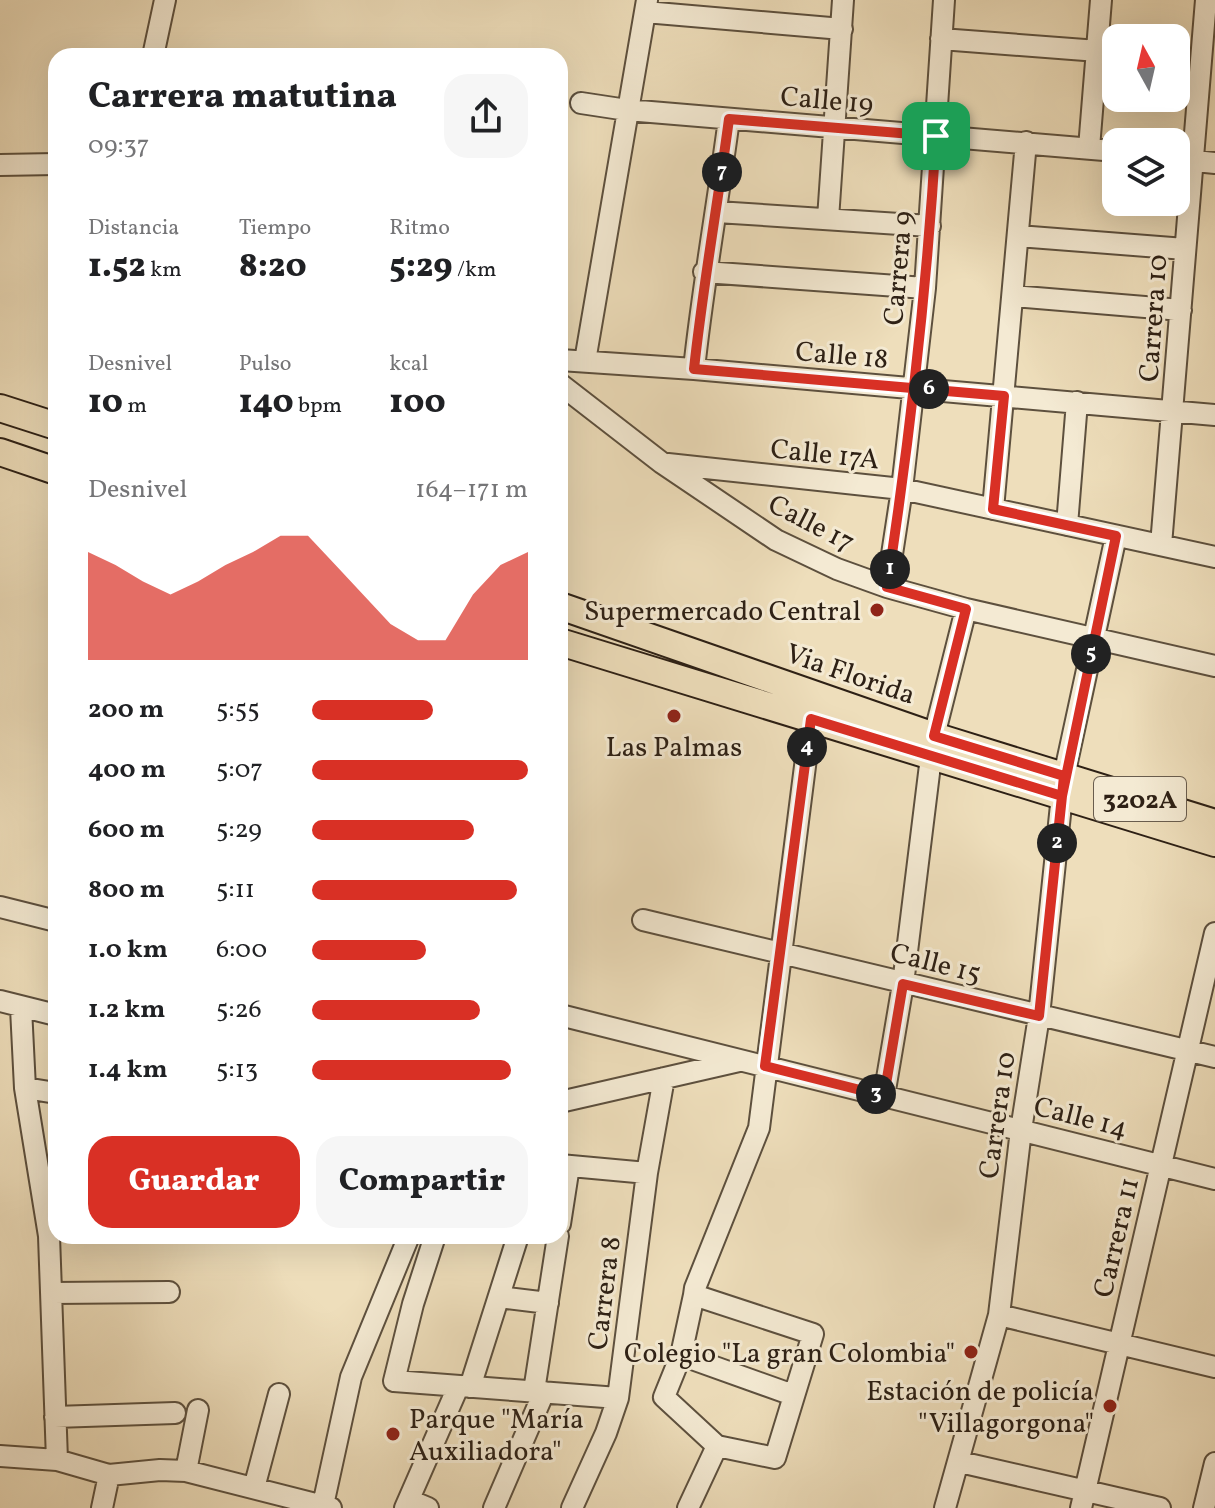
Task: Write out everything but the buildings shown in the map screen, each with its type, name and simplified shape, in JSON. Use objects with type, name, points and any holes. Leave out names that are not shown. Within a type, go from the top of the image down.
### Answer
[{"type":"main road","points":[[0,408],[48,423]]},
{"type":"main road","points":[[0,452],[48,468]]},
{"type":"main road","name":"Via Florida","points":[[568,609],[933,746]]},
{"type":"main road","name":"3202A","points":[[568,644],[811,719],[933,746],[1063,786],[1215,823]]},
{"type":"main road","name":"3202A","points":[[1063,786],[1215,843]]},
{"type":"street","points":[[155,48],[165,0]]},
{"type":"street","points":[[828,219],[843,0]]},
{"type":"street","name":"Carrera 9","points":[[887,587],[902,489],[925,288],[944,0]]},
{"type":"street","points":[[1089,148],[1101,0]]},
{"type":"street","name":"Carrera 10","points":[[1190,134],[1207,62],[1209,1]]},
{"type":"street","points":[[585,361],[646,6],[842,29]]},
{"type":"street","points":[[941,39],[1098,51]]},
{"type":"street","name":"Calle 19","points":[[581,103],[627,110],[1102,149]]},
{"type":"street","points":[[694,369],[704,272],[717,212],[729,119]]},
{"type":"street","points":[[993,509],[1026,142]]},
{"type":"street","points":[[1190,161],[1215,163]]},
{"type":"street","points":[[0,165],[48,164]]},
{"type":"street","points":[[717,212],[930,226]]},
{"type":"street","name":"Carrera 10","points":[[1161,545],[1181,310],[1185,216]]},
{"type":"street","points":[[1018,236],[1185,249]]},
{"type":"street","points":[[704,272],[925,288]]},
{"type":"street","points":[[1013,296],[1181,310]]},
{"type":"street","name":"Calle 18","points":[[568,360],[1215,415]]},
{"type":"street","name":"Calle 17","points":[[568,390],[662,463],[776,540],[837,569],[966,609],[1215,666]]},
{"type":"street","points":[[1067,525],[1077,402]]},
{"type":"street","name":"Calle 17A","points":[[662,463],[902,489],[1215,557]]},
{"type":"street","name":"Carrera 10","points":[[945,1508],[999,1315],[1021,1130],[1039,1016],[1063,786],[1116,536]]},
{"type":"street","points":[[884,1096],[903,984],[933,746],[966,609]]},
{"type":"street","points":[[694,1295],[813,1334],[775,1458],[717,1446],[664,1397],[681,1355],[694,1295],[759,1128],[811,719]]},
{"type":"street","points":[[0,907],[48,919]]},
{"type":"street","name":"Calle 15","points":[[643,920],[1215,1057]]},
{"type":"street","name":"Carrera 11","points":[[1083,1499],[1215,933]]},
{"type":"street","points":[[0,1001],[48,1013]]},
{"type":"street","points":[[21,1008],[25,1088],[46,1171]]},
{"type":"street","points":[[568,1017],[743,1061]]},
{"type":"street","name":"Calle 14","points":[[568,1100],[743,1061],[1215,1179]]},
{"type":"street","name":"Carrera 8","points":[[572,1508],[606,1433],[618,1398],[647,1173],[664,1078]]},
{"type":"street","points":[[25,1088],[48,1092]]},
{"type":"street","points":[[568,1165],[647,1173]]},
{"type":"street","points":[[53,1244],[57,1460]]},
{"type":"street","points":[[0,1456],[57,1460],[109,1475],[186,1471],[327,1507],[351,1377],[406,1244]]},
{"type":"street","points":[[432,1244],[413,1304],[394,1381],[618,1398]]},
{"type":"street","points":[[414,1505],[464,1387],[499,1297],[516,1244]]},
{"type":"street","points":[[494,1508],[539,1392],[557,1244]]},
{"type":"street","points":[[53,1293],[169,1292]]},
{"type":"street","points":[[499,1297],[548,1303]]},
{"type":"street","points":[[999,1315],[1215,1367]]},
{"type":"street","points":[[681,1355],[793,1395]]},
{"type":"street","points":[[254,1488],[279,1394]]},
{"type":"street","points":[[186,1471],[198,1410]]},
{"type":"street","points":[[55,1417],[175,1413]]},
{"type":"street","points":[[688,1508],[717,1446]]},
{"type":"street","points":[[960,1462],[1083,1499],[1160,1508]]},
{"type":"street","points":[[1204,1508],[1215,1463]]},
{"type":"street","points":[[102,1508],[109,1475]]},
{"type":"place","name":"Supermercado Central","points":[[877,610]]},
{"type":"place","name":"Las Palmas","points":[[674,716]]},
{"type":"place","name":"Colegio \"La gran Colombia\"","points":[[971,1352]]},
{"type":"place","name":"Estación de policía \"Villagorgona\"","points":[[1110,1406]]},
{"type":"place","name":"Parque \"María Auxiliadora\"","points":[[393,1434]]},
{"type":"route","points":[[936,136],[729,119],[717,212],[704,272],[694,369],[803,378],[913,388],[1004,396],[993,509],[1116,536],[1062,796],[811,719],[765,1066],[884,1096],[903,984],[1039,1016],[1062,796],[1064,776],[934,736],[966,609],[887,587],[902,489],[913,388],[925,288],[936,136]]}]
